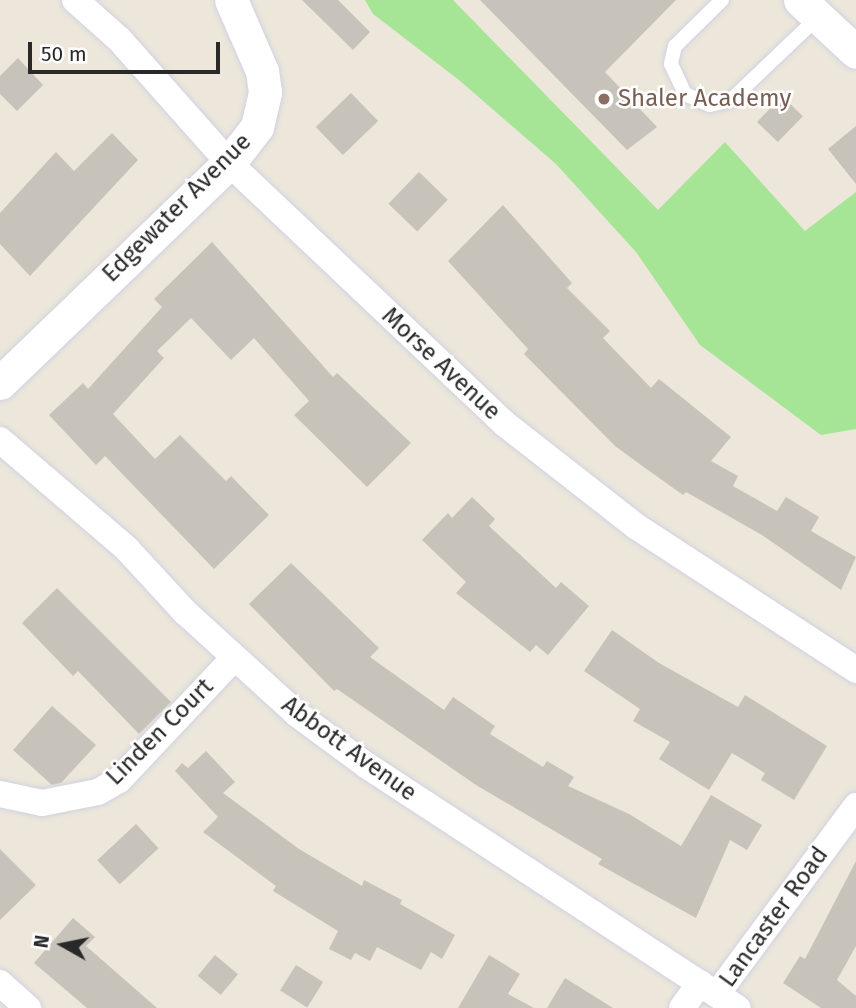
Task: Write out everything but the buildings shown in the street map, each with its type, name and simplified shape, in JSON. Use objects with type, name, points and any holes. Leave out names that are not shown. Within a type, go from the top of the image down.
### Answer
[{"type":"street","name":"Morse Avenue","points":[[75,0],[119,39],[229,163],[505,424],[576,484],[856,670]]},
{"type":"street","name":"Edgewater Avenue","points":[[0,383],[229,163],[257,128],[265,92],[262,71],[231,0]]},
{"type":"street","points":[[808,9],[856,52]]},
{"type":"street","name":"Abbott Avenue","points":[[0,440],[127,549],[233,659],[366,765],[718,995]]},
{"type":"street","name":"Linden Court","points":[[0,794],[42,803],[99,792],[119,780],[233,659]]},
{"type":"street","name":"Lancaster Road","points":[[682,1008],[718,995],[856,806]]},
{"type":"street","points":[[0,983],[28,1008]]},
{"type":"lane","points":[[722,0],[676,46],[671,64],[685,94],[710,105],[731,100],[808,9]]},
{"type":"green space","points":[[365,0],[453,0],[658,210],[725,142],[805,231],[856,192],[856,429],[821,435],[700,345],[636,252],[556,164],[459,80],[373,14]]},
{"type":"place","name":"Shaler Academy","points":[[604,99]]}]
